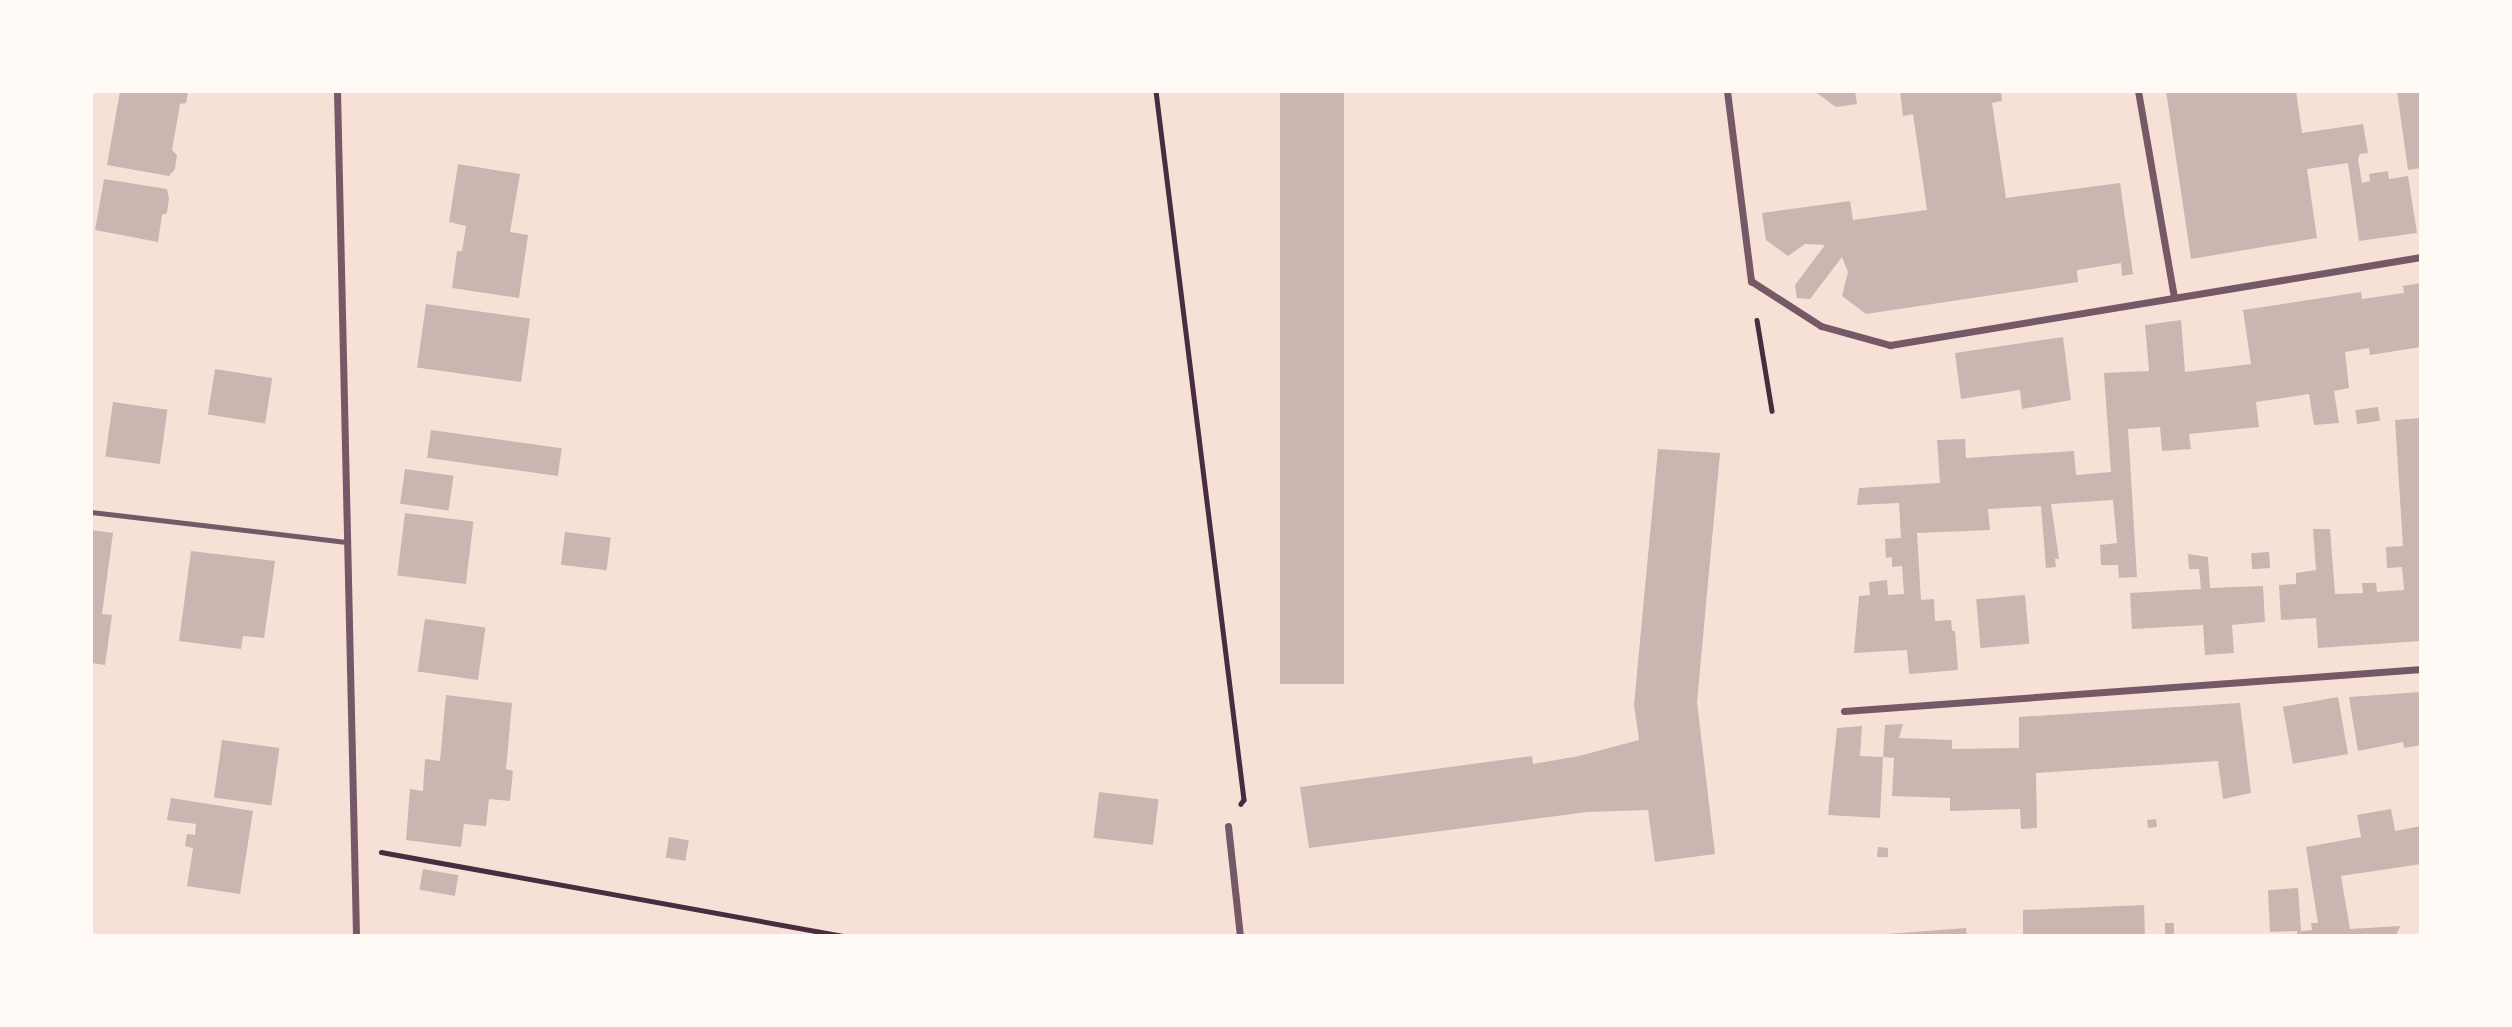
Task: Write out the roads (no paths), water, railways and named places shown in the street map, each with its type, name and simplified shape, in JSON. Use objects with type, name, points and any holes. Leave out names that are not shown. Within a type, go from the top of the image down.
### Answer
[{"type":"street","points":[[337,91],[356,936]]},
{"type":"street","points":[[1727,91],[1751,281],[1821,326],[1890,345],[2421,257]]},
{"type":"street","points":[[2138,91],[2175,298]]},
{"type":"street","points":[[1844,711],[2421,669]]},
{"type":"street","points":[[1228,826],[1240,936]]},
{"type":"lane","points":[[91,512],[348,542]]}]
